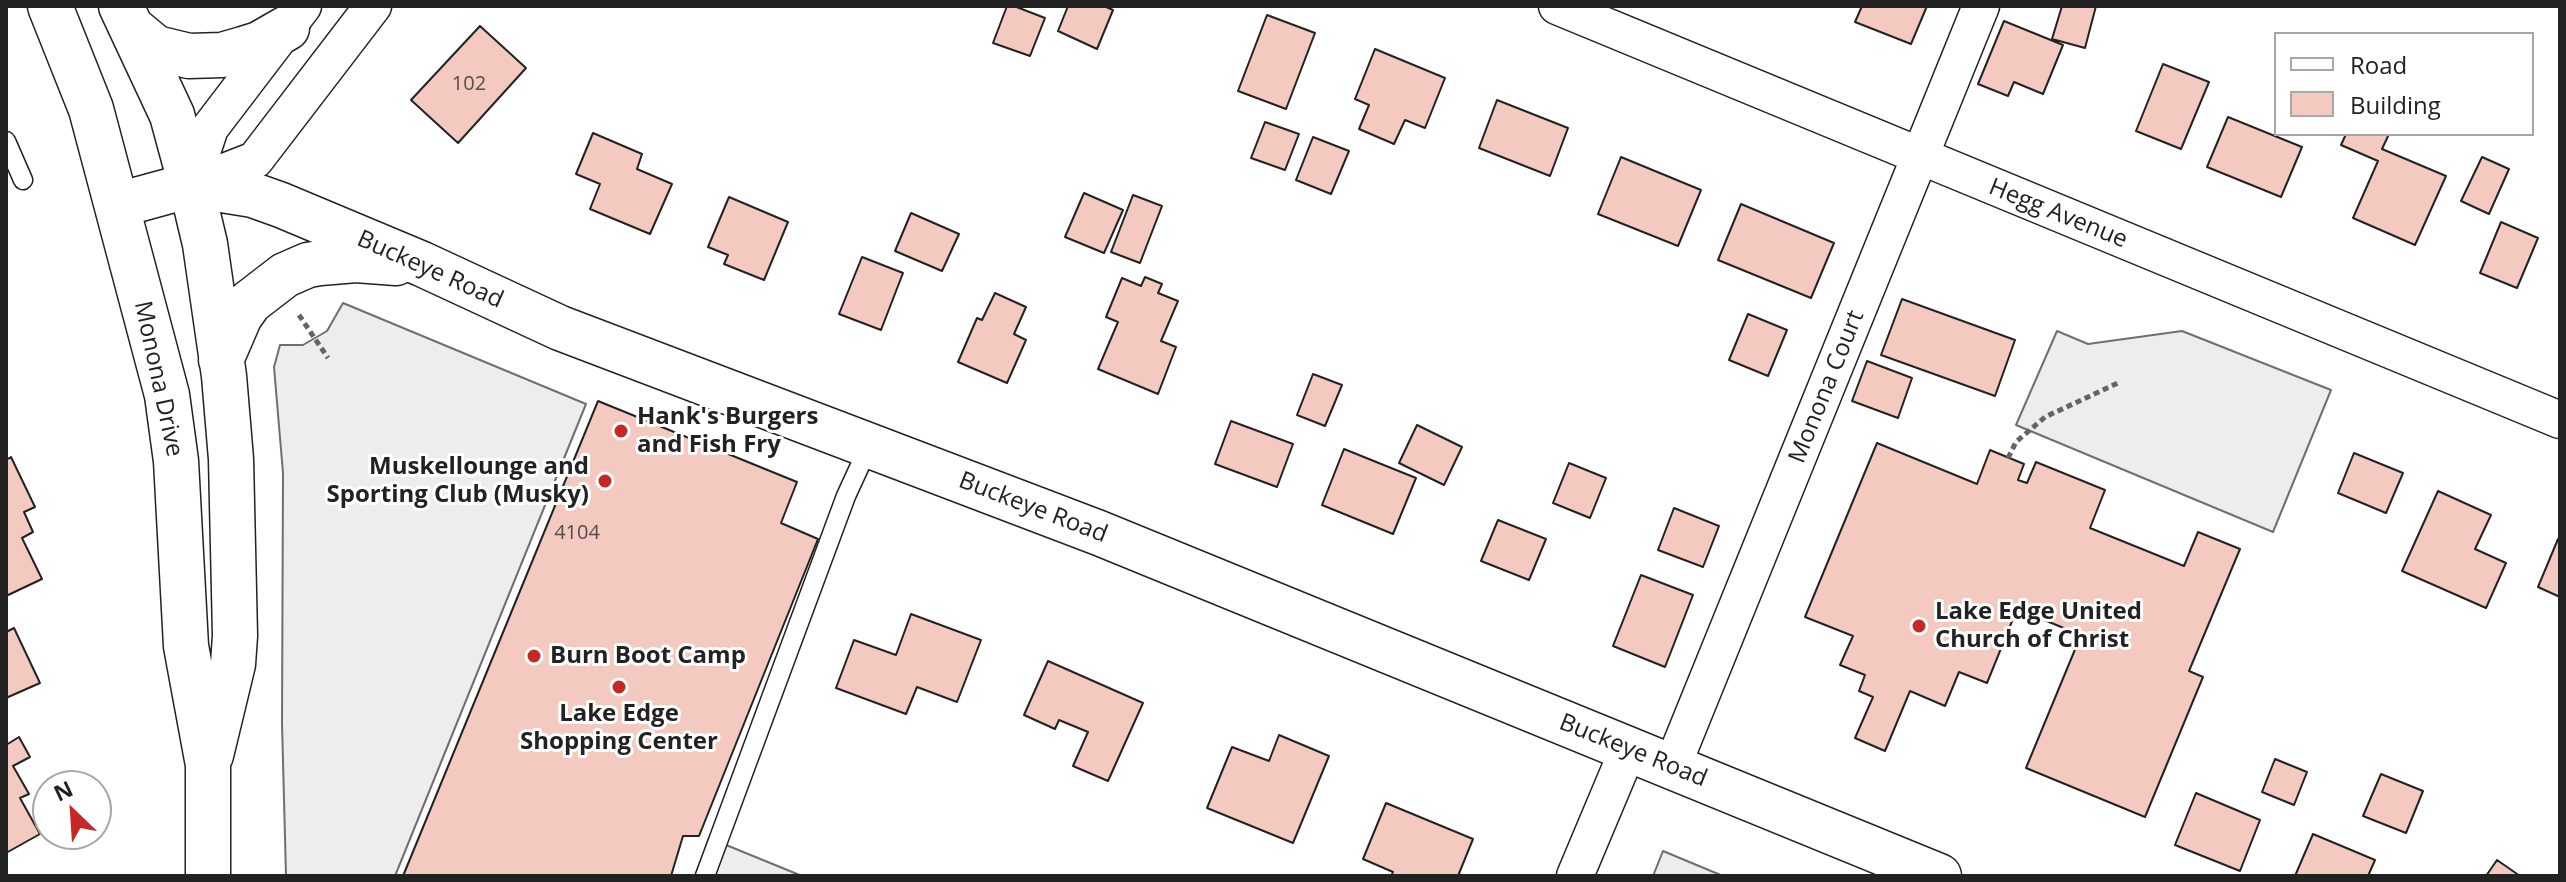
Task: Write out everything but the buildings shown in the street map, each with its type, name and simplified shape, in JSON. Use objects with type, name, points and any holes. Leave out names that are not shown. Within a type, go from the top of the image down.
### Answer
[{"type":"street","name":"Monona Drive","points":[[50,6],[88,99],[167,395],[176,461],[186,646],[208,765],[208,876]]},
{"type":"street","points":[[191,185],[255,160],[373,6]]},
{"type":"street","name":"Hegg Avenue","points":[[1557,6],[2560,420]]},
{"type":"street","name":"Monona Court","points":[[1672,767],[1981,6]]},
{"type":"street","points":[[191,185],[210,128],[295,17]]},
{"type":"street","points":[[127,18],[156,48],[189,56],[222,55],[259,44],[295,17]]},
{"type":"street","name":"Monona Drive","points":[[127,18],[172,115],[205,244],[221,360],[231,459],[235,636],[233,664],[208,765]]},
{"type":"street","name":"Buckeye Road","points":[[118,205],[191,185],[253,195],[422,264],[560,328],[1099,533],[1939,876]]},
{"type":"street","points":[[221,360],[245,309],[285,275],[308,265],[356,260],[422,264]]},
{"type":"street","points":[[1575,876],[1628,750]]},
{"type":"lane","points":[[6,141],[23,180]]},
{"type":"lane","points":[[705,876],[841,511],[869,446]]},
{"type":"path","points":[[296,311],[328,358]]},
{"type":"path","points":[[2008,458],[2016,442],[2045,417],[2120,382]]},
{"type":"shaded area","points":[[343,303],[586,404],[395,876],[286,876],[282,723],[283,473],[274,367],[280,345],[303,345],[327,331]]},
{"type":"shaded area","points":[[2057,331],[2088,344],[2182,331],[2331,390],[2273,532],[2016,425]]},
{"type":"shaded area","points":[[709,838],[802,876],[695,876]]},
{"type":"shaded area","points":[[1663,851],[1723,876],[1653,876]]},
{"type":"place","name":"Hank's Burgers and Fish Fry","points":[[621,431]]},
{"type":"place","name":"Muskellounge and Sporting Club (Musky)","points":[[605,481]]},
{"type":"place","name":"Lake Edge United Church of Christ","points":[[1919,626]]},
{"type":"place","name":"Burn Boot Camp","points":[[534,656]]},
{"type":"place","name":"Lake Edge Shopping Center","points":[[619,687]]}]
